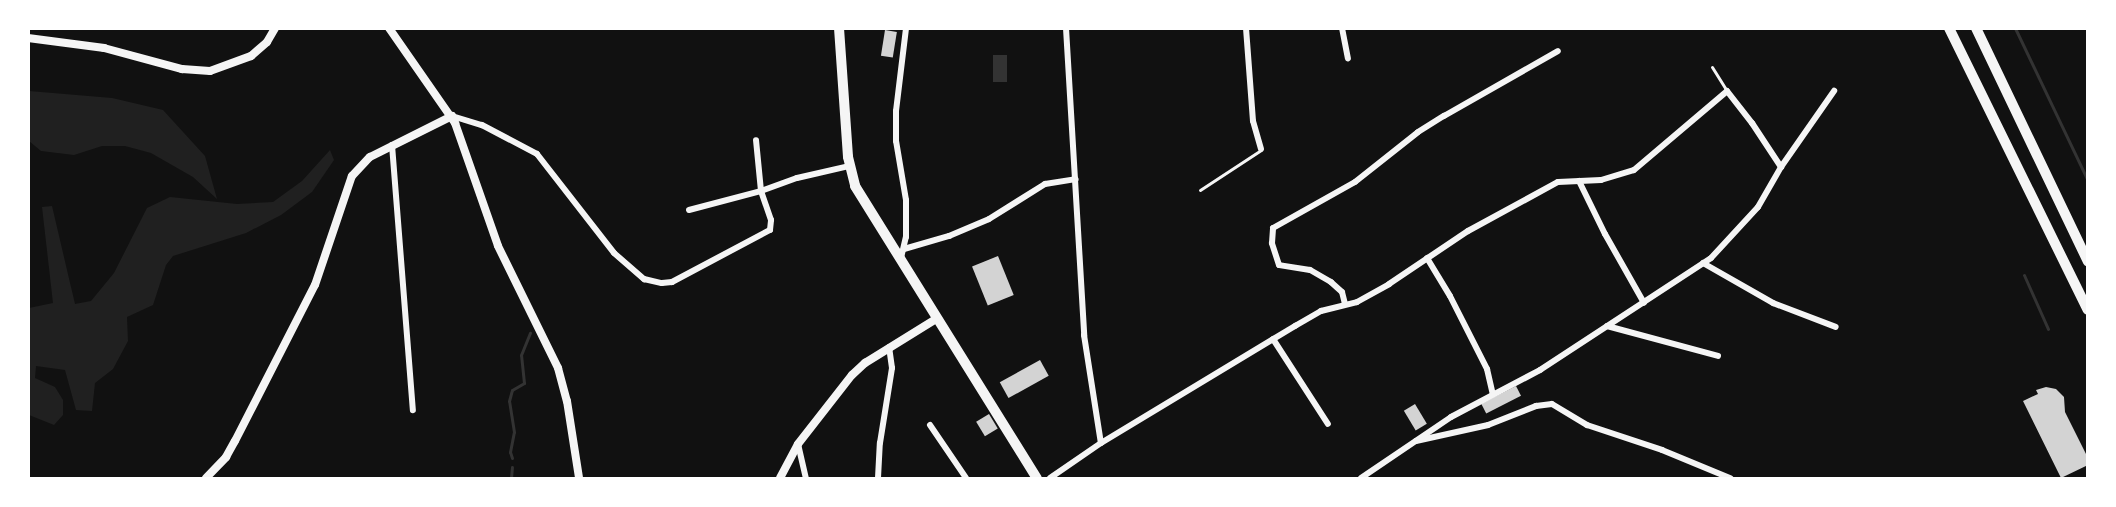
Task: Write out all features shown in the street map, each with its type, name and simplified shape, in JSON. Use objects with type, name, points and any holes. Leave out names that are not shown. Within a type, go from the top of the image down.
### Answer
[{"type":"main road","points":[[840,28],[849,166],[859,193],[902,254],[936,319],[1037,478]]},
{"type":"main road","points":[[1949,28],[2088,310]]},
{"type":"main road","points":[[1976,28],[2088,262]]},
{"type":"street","points":[[28,38],[104,48],[182,69],[210,70],[250,56],[267,42],[275,28]]},
{"type":"street","points":[[388,28],[452,116],[498,246],[561,376],[579,478]]},
{"type":"street","points":[[902,254],[906,237],[906,200],[896,141],[896,111],[906,28]]},
{"type":"street","points":[[1066,28],[1084,335],[1101,443]]},
{"type":"street","points":[[1246,28],[1253,121],[1261,149]]},
{"type":"street","points":[[1342,28],[1348,58]]},
{"type":"street","points":[[1345,304],[1342,292],[1331,282],[1310,270],[1279,265],[1272,243],[1272,228],[1355,182],[1427,126],[1558,51]]},
{"type":"street","points":[[1361,478],[1450,417],[1540,369],[1703,263],[1740,229],[1758,207],[1781,166],[1834,91]]},
{"type":"street","points":[[1050,478],[1101,443],[1321,311],[1357,302],[1389,284],[1468,231],[1558,182],[1600,180],[1634,170],[1727,92],[1752,123],[1781,166]]},
{"type":"street","points":[[206,478],[226,457],[315,285],[352,176],[370,157],[452,116],[483,125],[537,154],[614,253],[636,273],[654,282],[672,282],[770,230],[771,220],[761,191],[756,140]]},
{"type":"street","points":[[392,145],[413,410]]},
{"type":"street","points":[[689,210],[761,191],[797,178],[849,166]]},
{"type":"street","points":[[902,254],[989,219],[1045,184],[1076,179]]},
{"type":"street","points":[[1579,181],[1605,234],[1644,303]]},
{"type":"street","points":[[1427,258],[1450,296],[1487,369],[1493,394]]},
{"type":"street","points":[[1703,263],[1773,303],[1836,327]]},
{"type":"street","points":[[780,478],[798,444],[852,375],[889,347],[936,319]]},
{"type":"street","points":[[1607,326],[1718,356]]},
{"type":"street","points":[[1273,339],[1328,424]]},
{"type":"street","points":[[878,478],[880,443],[891,386],[892,368],[889,347]]},
{"type":"street","points":[[1415,441],[1488,425],[1536,406],[1552,404],[1587,425],[1662,450],[1730,478]]},
{"type":"street","points":[[930,425],[966,478]]},
{"type":"street","points":[[798,444],[806,478]]},
{"type":"lane","points":[[1712,67],[1727,92]]},
{"type":"lane","points":[[1200,190],[1261,149]]},
{"type":"shaded area","points":[[993,55],[1007,55],[1007,82],[993,82]]},
{"type":"shaded area","points":[[29,91],[112,98],[163,110],[205,156],[217,199],[193,177],[151,153],[125,146],[102,146],[74,155],[41,151],[29,141]]},
{"type":"shaded area","points":[[330,150],[334,160],[312,192],[281,215],[246,233],[173,256],[166,265],[153,305],[127,317],[128,341],[113,369],[95,383],[92,411],[76,410],[65,370],[36,366],[35,378],[55,387],[63,400],[63,415],[54,425],[29,415],[29,308],[53,303],[42,207],[52,206],[75,304],[91,301],[114,273],[147,208],[170,197],[237,204],[273,202],[302,181]]},
{"type":"building","points":[[885,30],[897,32],[893,58],[881,56]]},
{"type":"building","points":[[998,256],[1014,295],[988,305],[972,266]]},
{"type":"building","points":[[1040,360],[1049,376],[1008,398],[1000,382]]},
{"type":"building","points":[[1516,386],[1521,396],[1486,414],[1481,404]]},
{"type":"building","points":[[2046,387],[2056,389],[2064,397],[2065,412],[2088,458],[2088,465],[2061,478],[2023,401],[2038,394],[2036,390]]},
{"type":"building","points":[[1415,404],[1427,424],[1416,430],[1404,411]]},
{"type":"building","points":[[989,414],[998,429],[985,436],[976,422]]},
{"type":"waterway","points":[[2015,28],[2088,181]]},
{"type":"waterway","points":[[2024,275],[2048,329]]},
{"type":"waterway","points":[[512,458],[510,452],[514,432],[509,401],[512,390],[524,383],[521,355],[530,333]]},
{"type":"waterway","points":[[511,478],[512,467]]}]
